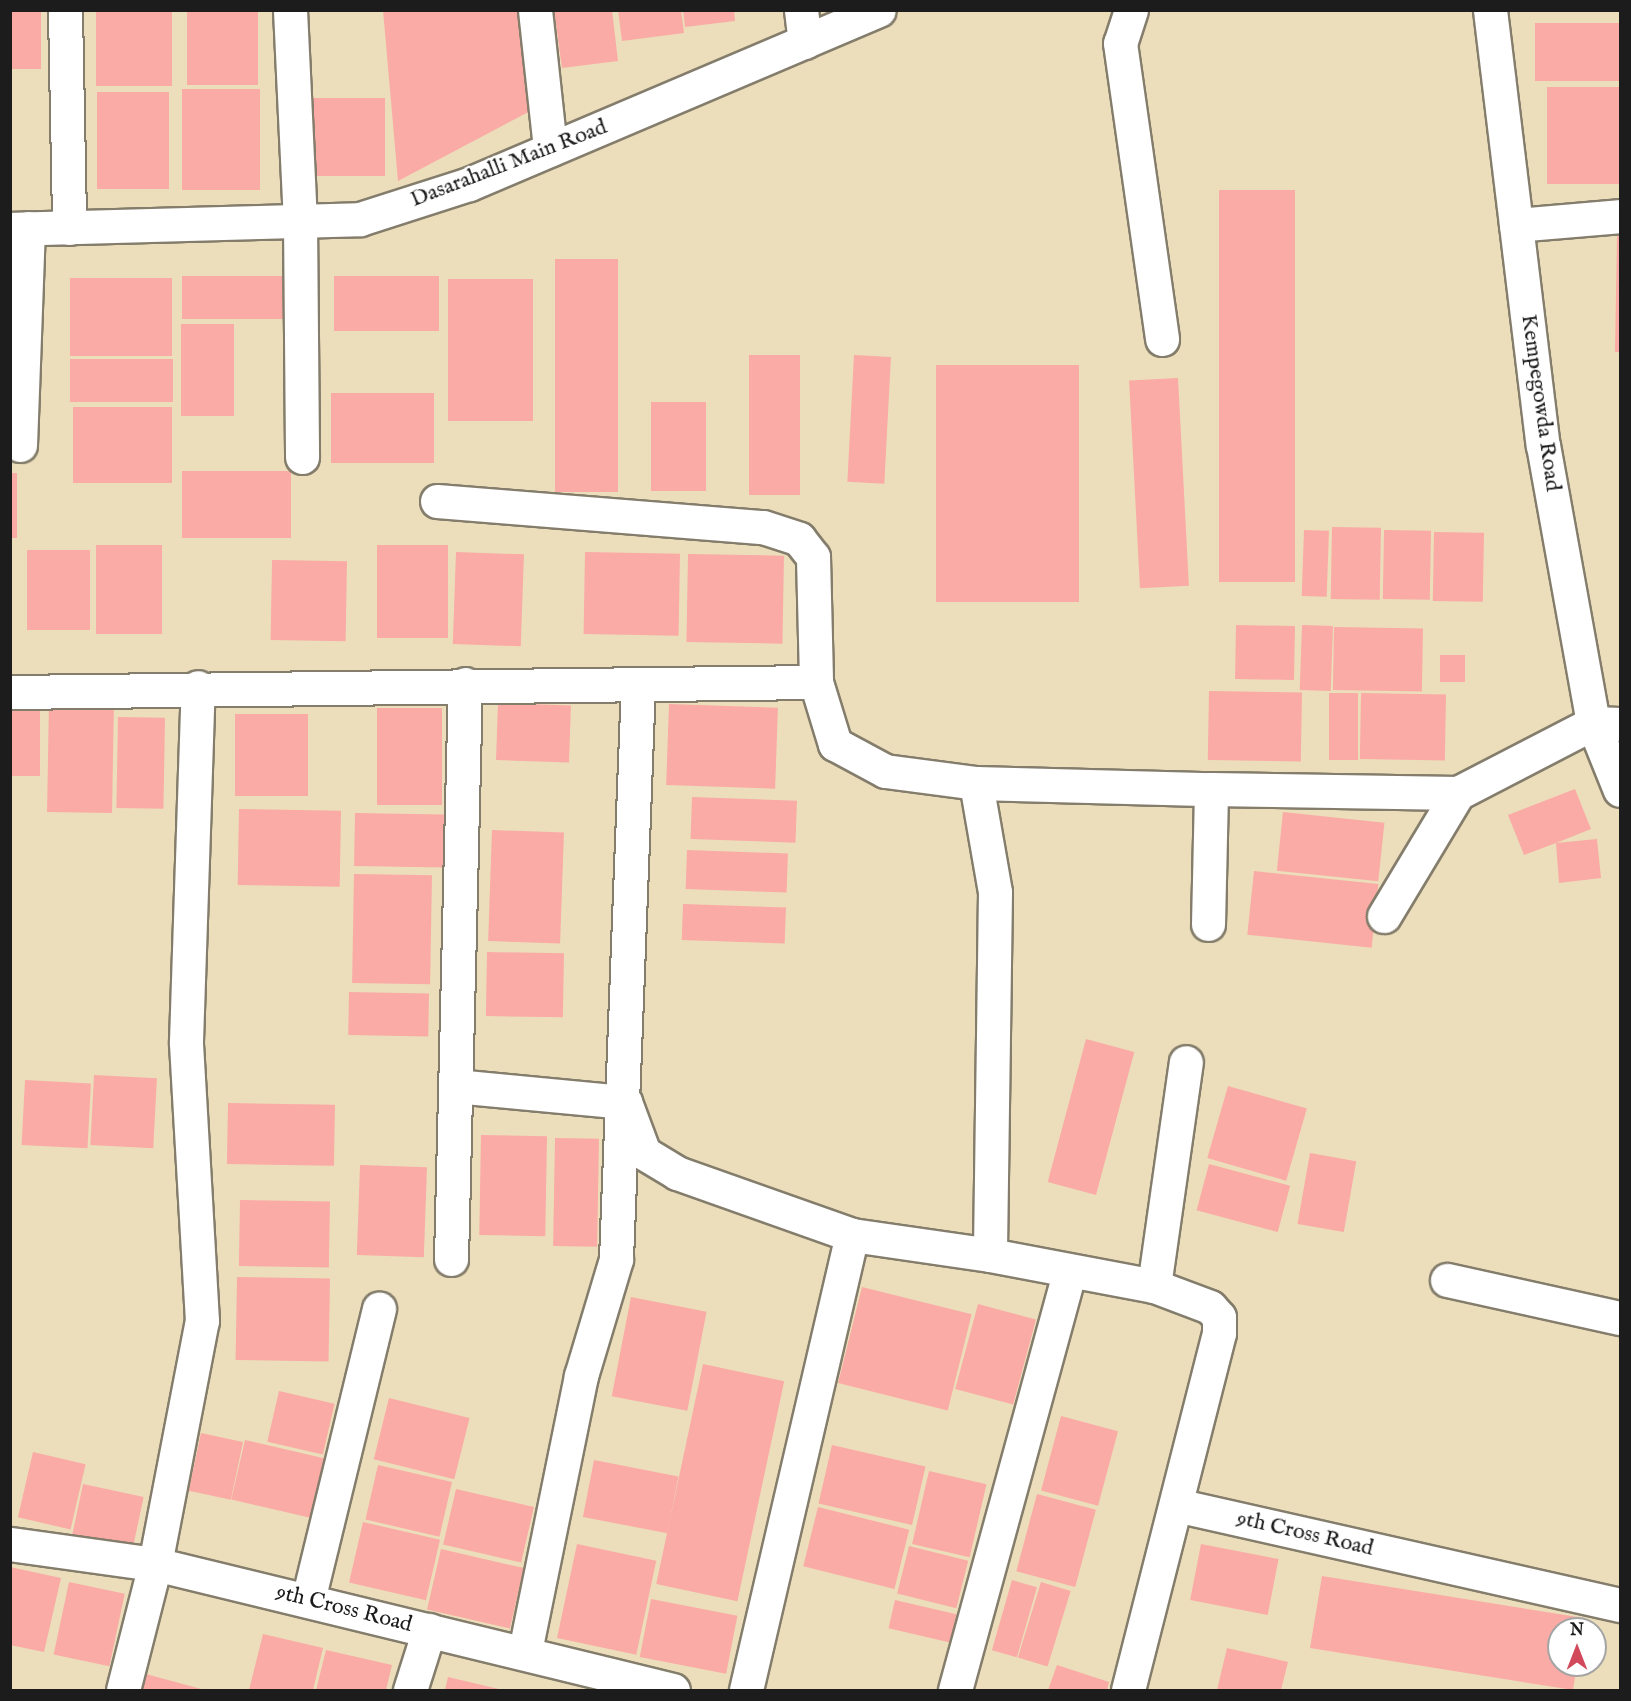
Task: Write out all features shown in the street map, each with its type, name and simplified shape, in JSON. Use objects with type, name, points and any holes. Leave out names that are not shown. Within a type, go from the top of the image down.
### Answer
[{"type":"street","points":[[65,10],[69,228]]},
{"type":"street","points":[[290,10],[300,221],[302,457]]},
{"type":"street","points":[[535,10],[550,149]]},
{"type":"street","name":"Dasarahalli Main Road","points":[[19,229],[360,219],[469,184],[550,149],[803,26],[879,10]]},
{"type":"street","points":[[1131,10],[1120,43],[1162,339]]},
{"type":"street","name":"Kempegowda Road","points":[[1490,10],[1543,444],[1620,789]]},
{"type":"street","points":[[1516,225],[1620,216]]},
{"type":"street","points":[[19,229],[20,444]]},
{"type":"street","points":[[437,501],[764,527],[799,539],[813,557],[816,682],[835,744],[885,771],[976,783],[1458,793],[1607,724]]},
{"type":"street","points":[[10,692],[198,687],[816,682]]},
{"type":"street","points":[[451,1259],[465,684]]},
{"type":"street","points":[[525,1651],[581,1376],[616,1259],[625,1102],[638,684]]},
{"type":"street","points":[[123,1690],[155,1564],[202,1322],[186,1041],[198,687]]},
{"type":"street","points":[[976,783],[995,892],[990,1255]]},
{"type":"street","points":[[1208,924],[1211,789]]},
{"type":"street","points":[[1384,915],[1458,793]]},
{"type":"street","points":[[1154,1286],[1186,1062]]},
{"type":"street","points":[[455,1086],[625,1102]]},
{"type":"street","points":[[625,1102],[644,1152],[677,1173],[852,1235],[990,1255],[1069,1273],[1154,1286],[1210,1306],[1219,1317],[1219,1333],[1128,1690]]},
{"type":"street","points":[[746,1690],[852,1235]]},
{"type":"street","points":[[955,1690],[1069,1273]]},
{"type":"street","points":[[1447,1280],[1620,1318]]},
{"type":"street","points":[[308,1600],[379,1309]]},
{"type":"street","name":"9th Cross Road","points":[[1176,1505],[1620,1605]]},
{"type":"street","name":"9th Cross Road","points":[[10,1544],[155,1564],[525,1651],[673,1690]]},
{"type":"street","points":[[410,1690],[429,1630]]},
{"type":"building","points":[[96,10],[172,10],[172,86],[96,86]]},
{"type":"building","points":[[187,10],[258,10],[258,85],[187,85]]},
{"type":"building","points":[[383,10],[521,10],[538,107],[398,181]]},
{"type":"building","points":[[554,10],[612,10],[618,61],[562,68]]},
{"type":"building","points":[[618,10],[681,10],[684,33],[622,41]]},
{"type":"building","points":[[683,10],[734,10],[735,21],[685,27]]},
{"type":"building","points":[[10,11],[41,11],[41,69],[10,69]]},
{"type":"building","points":[[1535,23],[1620,23],[1620,81],[1535,81]]},
{"type":"building","points":[[1547,87],[1620,87],[1620,184],[1547,184]]},
{"type":"building","points":[[182,89],[260,89],[260,190],[182,190]]},
{"type":"building","points":[[97,92],[169,92],[169,189],[97,189]]},
{"type":"building","points":[[311,98],[385,98],[385,176],[311,176]]},
{"type":"building","points":[[1219,190],[1295,190],[1295,582],[1219,582]]},
{"type":"building","points":[[1617,236],[1620,236],[1620,352],[1615,352]]},
{"type":"building","points":[[555,259],[618,259],[618,492],[555,492]]},
{"type":"building","points":[[182,276],[286,276],[286,319],[182,319]]},
{"type":"building","points":[[334,276],[439,276],[439,331],[334,331]]},
{"type":"building","points":[[70,278],[172,278],[172,356],[70,356]]},
{"type":"building","points":[[448,279],[533,279],[533,421],[448,421]]},
{"type":"building","points":[[181,324],[234,324],[234,416],[181,416]]},
{"type":"building","points":[[749,355],[800,355],[800,495],[749,495]]},
{"type":"building","points":[[854,355],[891,357],[884,484],[847,482]]},
{"type":"building","points":[[70,359],[173,359],[173,402],[70,402]]},
{"type":"building","points":[[936,365],[1079,365],[1079,602],[936,602]]},
{"type":"building","points":[[1178,378],[1189,586],[1140,588],[1129,381]]},
{"type":"building","points":[[331,393],[434,393],[434,463],[331,463]]},
{"type":"building","points":[[651,402],[706,402],[706,491],[651,491]]},
{"type":"building","points":[[73,407],[172,407],[172,483],[73,483]]},
{"type":"building","points":[[182,471],[291,471],[291,538],[182,538]]},
{"type":"building","points":[[10,473],[17,473],[17,538],[10,538]]},
{"type":"building","points":[[1332,527],[1381,528],[1380,600],[1331,599]]},
{"type":"building","points":[[1304,530],[1329,531],[1327,597],[1302,596]]},
{"type":"building","points":[[1384,530],[1431,531],[1430,600],[1383,599]]},
{"type":"building","points":[[1434,532],[1484,533],[1483,602],[1433,601]]},
{"type":"building","points":[[96,545],[162,545],[162,634],[96,634]]},
{"type":"building","points":[[377,545],[448,545],[448,638],[377,638]]},
{"type":"building","points":[[27,550],[90,550],[90,630],[27,630]]},
{"type":"building","points":[[456,552],[524,554],[521,646],[453,644]]},
{"type":"building","points":[[585,552],[680,554],[679,636],[584,634]]},
{"type":"building","points":[[688,554],[784,556],[782,644],[686,642]]},
{"type":"building","points":[[272,560],[347,561],[346,641],[271,640]]},
{"type":"building","points":[[1236,625],[1295,626],[1294,680],[1235,679]]},
{"type":"building","points":[[1302,625],[1333,626],[1331,691],[1300,690]]},
{"type":"building","points":[[1334,627],[1423,629],[1422,692],[1333,690]]},
{"type":"building","points":[[1440,655],[1465,655],[1465,682],[1440,682]]},
{"type":"building","points":[[1209,691],[1302,693],[1301,762],[1208,760]]},
{"type":"building","points":[[1329,693],[1358,693],[1358,760],[1329,760]]},
{"type":"building","points":[[1361,693],[1446,694],[1445,760],[1360,759]]},
{"type":"building","points":[[49,700],[114,701],[112,813],[47,812]]},
{"type":"building","points":[[498,703],[571,706],[569,763],[496,760]]},
{"type":"building","points":[[669,704],[778,708],[775,789],[666,785]]},
{"type":"building","points":[[10,708],[40,708],[40,776],[10,776]]},
{"type":"building","points":[[377,708],[442,708],[442,805],[377,805]]},
{"type":"building","points":[[235,714],[308,714],[308,796],[235,796]]},
{"type":"building","points":[[118,717],[165,718],[163,809],[116,808]]},
{"type":"building","points":[[1575,789],[1591,829],[1524,855],[1508,815]]},
{"type":"building","points":[[692,797],[797,801],[795,843],[691,839]]},
{"type":"building","points":[[239,809],[341,811],[340,887],[238,885]]},
{"type":"building","points":[[1283,812],[1384,823],[1378,881],[1277,871]]},
{"type":"building","points":[[355,813],[444,815],[443,868],[354,866]]},
{"type":"building","points":[[492,830],[564,833],[560,943],[488,941]]},
{"type":"building","points":[[1597,839],[1601,878],[1559,883],[1556,843]]},
{"type":"building","points":[[687,850],[788,854],[787,893],[686,889]]},
{"type":"building","points":[[1254,871],[1378,884],[1372,948],[1247,935]]},
{"type":"building","points":[[354,874],[432,875],[430,984],[352,983]]},
{"type":"building","points":[[683,904],[786,908],[785,944],[682,940]]},
{"type":"building","points":[[487,952],[564,953],[563,1017],[486,1016]]},
{"type":"building","points":[[349,992],[429,993],[428,1036],[348,1035]]},
{"type":"building","points":[[1086,1039],[1134,1052],[1096,1195],[1048,1182]]},
{"type":"building","points":[[94,1075],[157,1078],[153,1148],[90,1145]]},
{"type":"building","points":[[25,1080],[91,1083],[88,1148],[22,1145]]},
{"type":"building","points":[[1228,1086],[1307,1109],[1286,1181],[1207,1158]]},
{"type":"building","points":[[228,1103],[335,1105],[334,1166],[227,1164]]},
{"type":"building","points":[[481,1135],[547,1136],[545,1236],[479,1235]]},
{"type":"building","points":[[555,1138],[599,1139],[597,1247],[553,1246]]},
{"type":"building","points":[[1310,1153],[1356,1161],[1344,1232],[1297,1224]]},
{"type":"building","points":[[1209,1164],[1290,1186],[1278,1232],[1197,1210]]},
{"type":"building","points":[[360,1165],[427,1167],[424,1257],[357,1255]]},
{"type":"building","points":[[240,1200],[330,1202],[329,1268],[239,1266]]},
{"type":"building","points":[[237,1277],[330,1279],[329,1362],[236,1360]]},
{"type":"building","points":[[862,1287],[972,1314],[948,1410],[838,1383]]},
{"type":"building","points":[[631,1297],[707,1312],[687,1411],[612,1396]]},
{"type":"building","points":[[978,1304],[1036,1320],[1013,1405],[955,1389]]},
{"type":"building","points":[[703,1364],[784,1381],[737,1601],[656,1584]]},
{"type":"building","points":[[279,1391],[335,1404],[323,1454],[267,1442]]},
{"type":"building","points":[[389,1398],[470,1418],[454,1479],[374,1459]]},
{"type":"building","points":[[1061,1416],[1118,1431],[1098,1506],[1041,1490]]},
{"type":"building","points":[[201,1433],[243,1442],[231,1500],[189,1491]]},
{"type":"building","points":[[245,1440],[325,1458],[311,1518],[231,1499]]},
{"type":"building","points":[[832,1445],[926,1467],[912,1525],[819,1503]]},
{"type":"building","points":[[33,1452],[86,1464],[71,1529],[18,1517]]},
{"type":"building","points":[[594,1460],[678,1476],[667,1533],[583,1517]]},
{"type":"building","points":[[378,1465],[452,1482],[439,1537],[365,1520]]},
{"type":"building","points":[[929,1471],[986,1484],[970,1557],[912,1544]]},
{"type":"building","points":[[83,1484],[144,1497],[133,1548],[72,1535]]},
{"type":"building","points":[[456,1489],[534,1507],[521,1563],[443,1545]]},
{"type":"building","points":[[1037,1494],[1096,1510],[1075,1587],[1016,1571]]},
{"type":"building","points":[[818,1507],[909,1530],[894,1589],[803,1566]]},
{"type":"building","points":[[363,1522],[440,1540],[426,1600],[349,1582]]},
{"type":"building","points":[[577,1544],[656,1561],[636,1655],[557,1638]]},
{"type":"building","points":[[1201,1544],[1279,1559],[1268,1615],[1190,1600]]},
{"type":"building","points":[[909,1546],[968,1561],[956,1608],[897,1594]]},
{"type":"building","points":[[441,1549],[524,1568],[510,1629],[427,1609]]},
{"type":"building","points":[[10,1567],[61,1578],[44,1652],[10,1645]]},
{"type":"building","points":[[1322,1576],[1578,1617],[1547,1617],[1547,1677],[1575,1677],[1573,1690],[1310,1648]]},
{"type":"building","points":[[1012,1580],[1037,1587],[1017,1657],[992,1650]]},
{"type":"building","points":[[69,1582],[125,1594],[109,1666],[54,1654]]},
{"type":"building","points":[[1041,1582],[1071,1591],[1048,1667],[1018,1658]]},
{"type":"building","points":[[651,1599],[737,1616],[726,1674],[640,1657]]},
{"type":"building","points":[[895,1600],[956,1614],[950,1642],[888,1628]]},
{"type":"building","points":[[263,1634],[323,1648],[313,1690],[249,1690]]},
{"type":"building","points":[[1227,1648],[1288,1662],[1281,1690],[1217,1690]]},
{"type":"building","points":[[326,1650],[392,1665],[386,1690],[316,1690]]},
{"type":"building","points":[[1057,1665],[1109,1682],[1107,1690],[1048,1690]]},
{"type":"building","points":[[146,1674],[205,1690],[142,1690]]},
{"type":"building","points":[[448,1677],[503,1690],[445,1690]]}]
